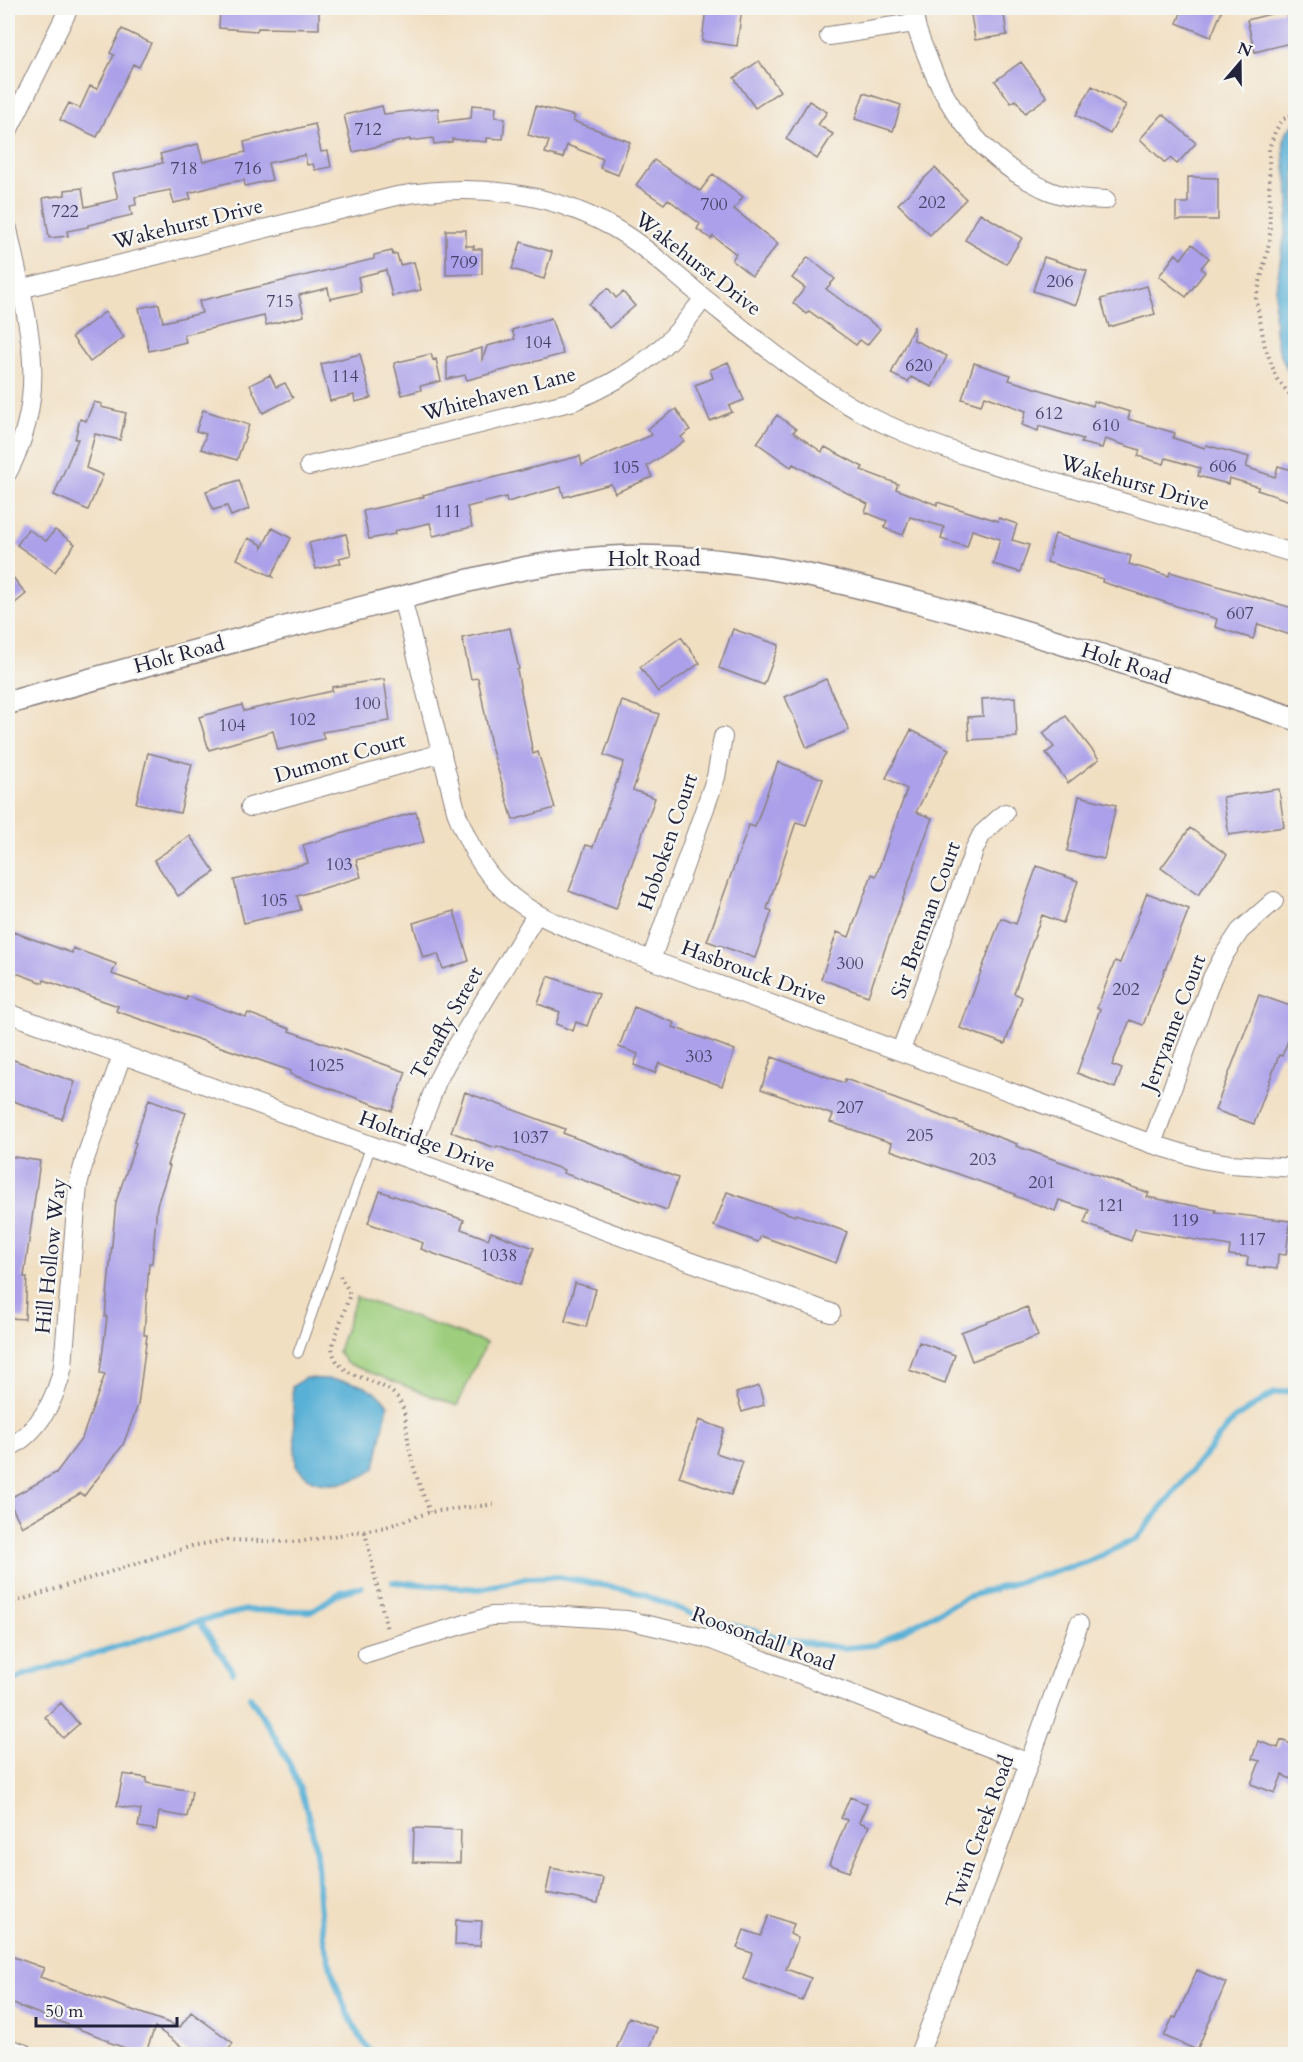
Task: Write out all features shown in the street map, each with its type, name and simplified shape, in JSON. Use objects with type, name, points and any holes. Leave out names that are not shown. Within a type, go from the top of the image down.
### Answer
[{"type":"street","points":[[8,131],[69,8]]},
{"type":"street","points":[[829,36],[914,15],[930,66],[945,97],[977,141],[1002,164],[1043,189],[1072,198],[1106,200]]},
{"type":"street","name":"Wakehurst Drive","points":[[14,290],[397,196],[432,190],[474,189],[510,193],[558,203],[612,227],[642,246],[811,380],[871,417],[971,458],[1296,554]]},
{"type":"street","points":[[8,229],[14,290],[33,357],[31,407],[16,456],[8,472]]},
{"type":"street","name":"Whitehaven Lane","points":[[309,466],[574,401],[607,386],[651,357],[705,298]]},
{"type":"street","name":"Holt Road","points":[[8,703],[145,664],[486,576],[621,557],[713,559],[767,566],[836,580],[1014,628],[1296,719]]},
{"type":"street","name":"Hasbrouck Drive","points":[[402,598],[457,814],[468,841],[477,859],[495,881],[536,915],[554,924],[1152,1144],[1201,1159],[1230,1164],[1296,1168]]},
{"type":"street","name":"Hoboken Court","points":[[651,960],[716,777],[723,737]]},
{"type":"street","name":"Dumont Court","points":[[250,807],[441,753]]},
{"type":"street","name":"Sir Brennan Court","points":[[901,1050],[975,848],[982,834],[1005,813]]},
{"type":"street","name":"Jerryanne Court","points":[[1152,1144],[1212,978],[1240,931],[1274,901]]},
{"type":"street","name":"Tenafly Street","points":[[408,1159],[437,1082],[447,1062],[536,915]]},
{"type":"street","name":"Holtridge Drive","points":[[8,1013],[831,1313]]},
{"type":"street","name":"Hill Hollow Way","points":[[8,1448],[39,1421],[53,1400],[59,1385],[63,1366],[78,1185],[122,1055]]},
{"type":"street","name":"Roosondall Road","points":[[367,1654],[491,1616],[549,1615],[627,1620],[709,1639],[1029,1763]]},
{"type":"street","name":"Twin Creek Road","points":[[920,2055],[987,1879],[1079,1624]]},
{"type":"street","points":[[8,2048],[25,2055]]},
{"type":"lane","points":[[298,1353],[371,1146]]},
{"type":"path","points":[[1296,113],[1282,120],[1269,148],[1270,240],[1256,299],[1265,347],[1277,379],[1296,402]]},
{"type":"path","points":[[339,1268],[340,1275],[349,1291],[349,1298],[332,1347],[333,1356],[337,1364],[386,1388],[396,1395],[402,1404],[409,1448],[430,1512]]},
{"type":"path","points":[[8,1604],[192,1546],[226,1540],[298,1542],[365,1532],[430,1512],[496,1504]]},
{"type":"path","points":[[365,1532],[390,1646]]},
{"type":"green space","points":[[356,1297],[486,1343],[457,1406],[346,1363],[338,1351]]},
{"type":"water","points":[[1295,124],[1295,382],[1278,349],[1274,322],[1276,287],[1289,202],[1284,160],[1285,138],[1288,130]]},
{"type":"water","points":[[304,1378],[350,1382],[381,1396],[388,1405],[375,1468],[355,1479],[330,1483],[310,1479],[296,1466],[292,1387]]},
{"type":"building","points":[[220,8],[319,8],[319,29],[258,28],[257,31],[219,28]]},
{"type":"building","points":[[706,8],[742,8],[737,46],[702,41]]},
{"type":"building","points":[[970,8],[1003,8],[1007,35],[975,40]]},
{"type":"building","points":[[1183,8],[1223,8],[1211,37],[1177,23]]},
{"type":"building","points":[[1286,10],[1294,42],[1255,52],[1247,20]]},
{"type":"building","points":[[122,29],[151,43],[139,67],[133,64],[97,137],[60,120],[69,103],[80,108],[90,86],[97,89],[114,55],[110,53]]},
{"type":"building","points":[[759,61],[780,91],[755,108],[734,78]]},
{"type":"building","points":[[1021,62],[1047,97],[1025,113],[1016,100],[1011,103],[995,81]]},
{"type":"building","points":[[1092,86],[1126,105],[1110,134],[1076,115]]},
{"type":"building","points":[[864,93],[901,105],[893,131],[855,119]]},
{"type":"building","points":[[809,101],[827,112],[818,125],[833,134],[817,159],[786,139]]},
{"type":"building","points":[[472,105],[496,107],[495,117],[505,118],[503,139],[487,138],[487,142],[452,139],[452,142],[434,144],[433,138],[410,141],[410,139],[353,152],[344,115],[382,106],[384,114],[438,108],[439,122],[471,118]]},
{"type":"building","points":[[536,106],[575,116],[573,121],[630,142],[618,175],[600,168],[603,159],[567,145],[563,158],[545,153],[549,141],[528,135]]},
{"type":"building","points":[[1163,114],[1196,143],[1177,164],[1170,158],[1165,163],[1140,139]]},
{"type":"building","points":[[315,124],[321,152],[328,151],[331,167],[315,170],[313,164],[307,165],[305,155],[268,163],[272,180],[245,186],[244,180],[231,182],[189,193],[191,199],[174,203],[170,190],[135,197],[136,205],[130,206],[132,215],[67,231],[68,236],[49,238],[43,198],[65,195],[65,190],[82,188],[85,207],[118,199],[112,174],[163,163],[160,154],[198,144],[203,162],[246,152],[244,142]]},
{"type":"building","points":[[654,160],[700,191],[713,174],[743,197],[734,209],[778,244],[752,276],[732,260],[736,254],[713,236],[711,239],[697,229],[700,224],[668,199],[664,204],[636,185]]},
{"type":"building","points":[[935,168],[966,199],[930,235],[898,204]]},
{"type":"building","points":[[1188,177],[1218,178],[1218,220],[1176,220],[1176,203],[1188,203]]},
{"type":"building","points":[[980,213],[1022,238],[1006,264],[965,240]]},
{"type":"building","points":[[446,230],[466,230],[466,246],[482,249],[482,274],[446,275]]},
{"type":"building","points":[[521,242],[552,252],[544,279],[512,269]]},
{"type":"building","points":[[1192,244],[1209,258],[1201,268],[1205,272],[1186,297],[1159,276],[1176,254],[1181,259]]},
{"type":"building","points":[[392,251],[393,255],[397,254],[400,265],[414,262],[421,290],[392,296],[386,270],[358,277],[361,292],[330,299],[328,288],[299,295],[304,316],[266,325],[264,316],[184,335],[186,342],[149,351],[139,308],[159,304],[163,322],[202,313],[199,301],[374,259],[374,255]]},
{"type":"building","points":[[808,257],[835,279],[826,289],[880,329],[867,345],[860,340],[856,345],[809,311],[806,314],[793,303],[805,288],[792,278]]},
{"type":"building","points":[[1044,257],[1087,271],[1076,305],[1033,291]]},
{"type":"building","points":[[1147,286],[1155,314],[1109,327],[1101,299]]},
{"type":"building","points":[[608,288],[616,298],[623,292],[635,306],[609,328],[589,304]]},
{"type":"building","points":[[105,312],[124,337],[90,362],[72,337]]},
{"type":"building","points":[[551,318],[563,354],[467,380],[465,375],[447,379],[447,357],[482,348],[482,362],[487,346],[515,339],[512,330]]},
{"type":"building","points":[[914,326],[914,340],[947,356],[932,387],[911,377],[908,382],[891,374]]},
{"type":"building","points":[[360,354],[371,398],[355,402],[354,395],[330,401],[321,364]]},
{"type":"building","points":[[431,354],[433,360],[436,359],[441,381],[420,386],[421,390],[402,395],[394,363]]},
{"type":"building","points":[[728,362],[744,400],[729,406],[732,412],[710,421],[695,385],[713,378],[710,370]]},
{"type":"building","points":[[974,363],[1011,375],[1009,380],[1093,406],[1094,401],[1130,412],[1128,419],[1175,433],[1173,438],[1205,448],[1206,445],[1249,457],[1246,467],[1275,477],[1278,466],[1296,471],[1296,503],[1257,490],[1259,487],[1229,478],[1228,484],[1198,476],[1200,468],[1166,458],[1164,464],[1138,456],[1140,450],[1105,439],[1102,448],[1081,443],[1083,439],[1039,426],[1038,431],[1022,425],[1026,411],[985,396],[981,405],[962,399]]},
{"type":"building","points":[[270,375],[276,387],[285,383],[293,398],[263,413],[250,385]]},
{"type":"building","points":[[94,402],[102,404],[101,407],[126,413],[120,440],[95,434],[86,468],[103,475],[88,510],[54,495],[78,439],[75,439],[80,419],[86,421]]},
{"type":"building","points":[[676,409],[690,430],[681,437],[684,441],[647,466],[652,477],[615,493],[611,484],[564,497],[561,487],[507,502],[506,497],[467,507],[472,527],[433,536],[430,523],[369,539],[363,511],[580,456],[582,465],[652,435],[647,429]]},
{"type":"building","points":[[203,410],[249,425],[237,460],[201,449],[206,434],[196,431]]},
{"type":"building","points":[[777,415],[796,429],[793,432],[822,452],[825,447],[863,467],[861,470],[898,484],[896,489],[937,505],[937,502],[998,521],[999,518],[1017,524],[1012,540],[1029,545],[1020,572],[993,564],[1000,539],[972,530],[967,547],[941,539],[944,527],[910,517],[903,535],[884,528],[887,521],[865,512],[868,504],[793,464],[791,467],[757,443]]},
{"type":"building","points":[[239,480],[249,509],[231,516],[227,506],[213,510],[206,491]]},
{"type":"building","points":[[272,528],[291,538],[273,577],[237,559],[248,538],[261,544],[262,548]]},
{"type":"building","points":[[28,529],[46,541],[55,530],[75,544],[55,572],[17,545]]},
{"type":"building","points":[[346,534],[351,555],[339,558],[341,563],[316,569],[309,543]]},
{"type":"building","points":[[1055,534],[1131,556],[1129,564],[1169,576],[1170,572],[1296,609],[1296,637],[1258,624],[1253,639],[1215,627],[1217,619],[1047,562]]},
{"type":"building","points":[[8,571],[26,594],[8,609]]},
{"type":"building","points":[[510,628],[533,754],[538,752],[555,808],[513,820],[492,750],[478,678],[471,679],[462,638]]},
{"type":"building","points":[[733,629],[779,645],[764,685],[719,668]]},
{"type":"building","points":[[681,637],[700,663],[658,692],[640,667]]},
{"type":"building","points":[[384,679],[390,721],[322,732],[324,739],[278,750],[273,731],[209,750],[199,717],[242,705],[244,711],[332,691],[332,687]]},
{"type":"building","points":[[826,679],[849,730],[807,748],[785,697]]},
{"type":"building","points":[[1015,697],[1017,737],[969,740],[968,717],[983,716],[982,699]]},
{"type":"building","points":[[622,701],[659,714],[633,790],[655,798],[616,909],[569,891],[586,845],[593,847],[624,762],[604,755]]},
{"type":"building","points":[[1066,716],[1099,759],[1068,783],[1046,753],[1054,747],[1043,733]]},
{"type":"building","points":[[911,730],[949,749],[916,812],[932,818],[868,996],[821,979],[837,932],[849,937],[872,874],[876,876],[907,789],[886,778]]},
{"type":"building","points":[[148,753],[192,764],[180,813],[136,803]]},
{"type":"building","points":[[778,762],[823,779],[806,825],[796,822],[767,909],[772,911],[755,958],[707,941],[749,825],[755,827]]},
{"type":"building","points":[[1279,789],[1284,827],[1229,835],[1223,797]]},
{"type":"building","points":[[1079,796],[1116,805],[1104,859],[1067,851]]},
{"type":"building","points":[[416,812],[424,842],[356,860],[361,877],[297,896],[301,910],[244,923],[234,880],[308,863],[303,845]]},
{"type":"building","points":[[1190,828],[1227,855],[1198,895],[1161,868]]},
{"type":"building","points":[[190,836],[215,872],[178,896],[154,860]]},
{"type":"building","points":[[1037,866],[1078,881],[1063,923],[1042,915],[1014,993],[1022,997],[1005,1044],[960,1028],[1001,918],[1016,924]]},
{"type":"building","points":[[1147,893],[1189,909],[1143,1025],[1130,1020],[1112,1065],[1122,1069],[1115,1088],[1077,1073],[1100,1009],[1097,1008],[1115,961],[1120,963]]},
{"type":"building","points":[[454,911],[469,961],[443,969],[438,954],[423,958],[413,923]]},
{"type":"building","points":[[13,932],[72,953],[73,948],[116,964],[112,974],[186,1000],[187,996],[246,1017],[248,1013],[290,1029],[289,1031],[406,1072],[392,1111],[290,1074],[291,1071],[116,1011],[118,1006],[8,970],[8,947]]},
{"type":"building","points":[[548,976],[599,994],[587,1026],[576,1022],[573,1031],[556,1024],[560,1012],[538,1004]]},
{"type":"building","points":[[1259,995],[1296,1008],[1296,1020],[1282,1056],[1279,1055],[1254,1124],[1215,1110]]},
{"type":"building","points":[[634,1007],[675,1023],[673,1027],[735,1050],[722,1086],[659,1063],[655,1073],[634,1065],[638,1054],[619,1047]]},
{"type":"building","points":[[772,1057],[844,1083],[845,1079],[887,1094],[887,1096],[1017,1144],[1016,1146],[1149,1193],[1147,1197],[1216,1210],[1215,1212],[1290,1221],[1286,1255],[1278,1254],[1277,1269],[1247,1266],[1248,1257],[1229,1255],[1230,1246],[1135,1229],[1131,1241],[1084,1223],[1089,1210],[1059,1200],[1055,1211],[1015,1196],[1015,1194],[890,1150],[892,1143],[830,1122],[833,1115],[761,1089]]},
{"type":"building","points":[[8,1058],[75,1082],[62,1119],[8,1099]]},
{"type":"building","points":[[465,1092],[565,1129],[563,1133],[678,1178],[667,1210],[563,1173],[564,1170],[451,1132]]},
{"type":"building","points":[[149,1099],[186,1113],[167,1165],[170,1166],[157,1205],[152,1263],[149,1263],[144,1335],[147,1335],[138,1405],[123,1445],[84,1496],[81,1493],[22,1527],[8,1499],[56,1473],[82,1438],[105,1374],[100,1373],[116,1202]]},
{"type":"building","points":[[8,1156],[40,1161],[24,1277],[27,1277],[25,1319],[8,1318]]},
{"type":"building","points":[[380,1191],[464,1220],[461,1229],[488,1239],[491,1232],[534,1248],[520,1285],[421,1249],[423,1243],[368,1223]]},
{"type":"building","points":[[727,1192],[847,1232],[836,1263],[761,1236],[758,1242],[714,1226]]},
{"type":"building","points":[[575,1283],[596,1289],[586,1327],[565,1321]]},
{"type":"building","points":[[1027,1307],[1038,1336],[972,1361],[961,1332]]},
{"type":"building","points":[[919,1342],[955,1355],[945,1383],[909,1370]]},
{"type":"building","points":[[759,1386],[764,1405],[742,1412],[736,1393]]},
{"type":"building","points":[[699,1420],[724,1429],[716,1453],[743,1462],[731,1495],[679,1477]]},
{"type":"building","points":[[61,1703],[79,1724],[63,1738],[45,1717]]},
{"type":"building","points":[[1281,1740],[1296,1746],[1296,1767],[1291,1779],[1282,1775],[1275,1793],[1251,1784],[1260,1761],[1252,1759],[1258,1741],[1278,1748]]},
{"type":"building","points":[[123,1774],[147,1778],[147,1783],[192,1791],[187,1817],[159,1812],[156,1830],[138,1827],[141,1810],[117,1806]]},
{"type":"building","points":[[850,1797],[867,1804],[859,1822],[869,1826],[849,1872],[829,1864],[847,1820],[841,1818]]},
{"type":"building","points":[[414,1828],[461,1830],[460,1863],[413,1862]]},
{"type":"building","points":[[551,1868],[603,1878],[598,1903],[546,1893]]},
{"type":"building","points":[[769,1915],[794,1924],[790,1934],[798,1938],[786,1969],[811,1978],[802,2001],[743,1979],[752,1953],[737,1948],[744,1930],[761,1936]]},
{"type":"building","points":[[456,1920],[482,1921],[480,1946],[455,1945]]},
{"type":"building","points":[[8,1955],[44,1968],[40,1977],[180,2027],[191,2012],[233,2043],[225,2055],[193,2055],[155,2027],[145,2055],[108,2042],[108,2040],[8,2002]]},
{"type":"building","points":[[1197,1970],[1226,1983],[1197,2050],[1164,2036],[1173,2017],[1176,2018]]},
{"type":"building","points":[[629,2017],[657,2028],[646,2055],[626,2055],[616,2050]]},
{"type":"waterway","points":[[393,1582],[480,1589],[526,1578],[558,1577],[630,1590],[707,1619],[788,1640],[843,1648],[876,1645],[967,1597],[1087,1562],[1136,1539],[1233,1420],[1274,1393],[1296,1390]]},
{"type":"waterway","points":[[8,1683],[25,1675],[199,1621],[247,1610],[312,1611],[341,1592],[361,1587]]},
{"type":"waterway","points":[[199,1621],[233,1672]]},
{"type":"waterway","points":[[250,1697],[273,1733],[299,1786],[311,1824],[315,1846],[320,1910],[332,1973],[353,2024],[372,2054]]}]
